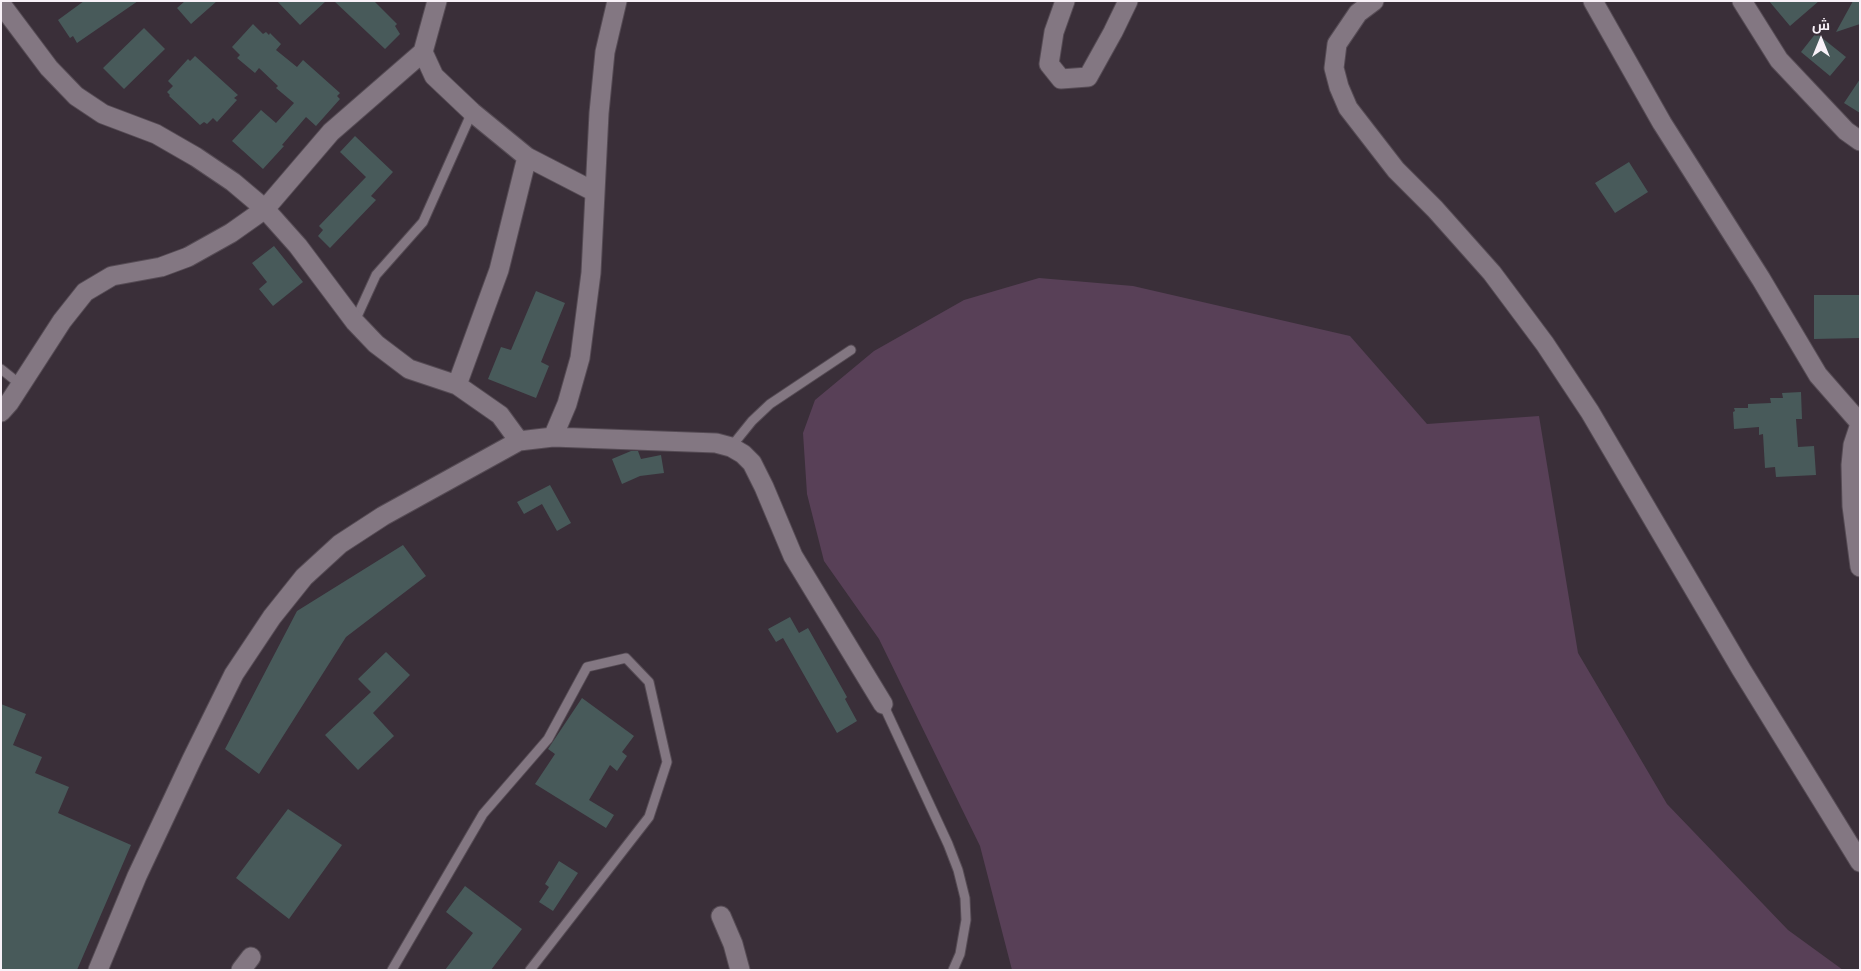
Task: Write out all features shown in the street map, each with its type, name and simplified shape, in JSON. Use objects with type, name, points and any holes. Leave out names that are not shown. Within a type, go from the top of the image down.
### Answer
[{"type":"street","points":[[1,412],[21,385],[62,321],[85,292],[112,276],[161,267],[188,256],[231,233],[265,209],[331,132],[423,52],[437,1]]},
{"type":"street","points":[[553,437],[567,404],[580,358],[591,272],[598,113],[605,52],[617,1]]},
{"type":"street","points":[[1065,1],[1054,32],[1049,64],[1061,79],[1088,77],[1128,1]]},
{"type":"street","points":[[1374,1],[1354,7],[1337,44],[1334,68],[1339,87],[1348,108],[1396,170],[1435,209],[1492,273],[1545,344],[1590,412],[1741,669],[1860,862]]},
{"type":"street","points":[[1592,1],[1662,123],[1761,279],[1818,375],[1860,424],[1853,445],[1851,465],[1852,506],[1860,567]]},
{"type":"street","points":[[1742,1],[1779,60],[1846,131],[1860,141]]},
{"type":"street","points":[[1,4],[49,68],[76,96],[103,114],[156,134],[234,182],[265,209],[298,246],[354,322],[376,344],[409,369],[457,386],[500,415],[519,440]]},
{"type":"street","points":[[423,52],[434,76],[472,112],[527,157],[594,191]]},
{"type":"street","points":[[457,386],[499,270],[527,157]]},
{"type":"street","points":[[98,970],[137,876],[192,759],[234,674],[272,617],[304,577],[340,544],[383,516],[519,440],[553,437],[716,443],[731,447],[743,454],[752,462],[793,556],[828,617],[858,660],[883,704]]},
{"type":"street","points":[[721,916],[733,944],[740,970]]},
{"type":"lane","points":[[354,322],[376,275],[423,222],[472,112]]},
{"type":"lane","points":[[731,447],[752,421],[770,404],[851,350]]},
{"type":"lane","points":[[1,369],[21,385]]},
{"type":"lane","points":[[392,970],[483,814],[548,738],[587,667],[626,658],[650,682],[667,762],[650,817],[530,970]]},
{"type":"lane","points":[[883,704],[948,844],[965,898],[966,920],[960,954],[953,970]]},
{"type":"shaded area","points":[[1039,278],[1133,286],[1350,336],[1427,424],[1539,416],[1578,653],[1667,804],[1788,930],[1843,970],[1012,970],[980,846],[879,639],[824,561],[807,494],[803,433],[815,400],[874,351],[964,300]]},
{"type":"building","points":[[84,1],[138,1],[77,43],[73,36],[70,38],[58,20]]},
{"type":"building","points":[[185,1],[217,1],[191,24],[177,8]]},
{"type":"building","points":[[277,1],[326,1],[300,25]]},
{"type":"building","points":[[334,1],[374,1],[397,24],[395,26],[400,34],[385,49]]},
{"type":"building","points":[[1769,1],[1819,1],[1790,26]]},
{"type":"building","points":[[1853,1],[1860,1],[1860,24],[1836,32]]},
{"type":"building","points":[[253,24],[263,34],[266,32],[269,35],[270,33],[281,44],[276,50],[297,67],[303,60],[340,93],[337,96],[340,99],[316,126],[306,117],[282,145],[284,146],[263,169],[232,141],[261,110],[276,123],[294,103],[276,88],[278,86],[259,68],[255,73],[237,58],[240,55],[232,47]]},
{"type":"building","points":[[144,28],[165,49],[124,89],[103,68]]},
{"type":"building","points":[[1816,33],[1846,57],[1830,76],[1801,52]]},
{"type":"building","points":[[195,56],[238,95],[234,98],[237,100],[217,122],[213,118],[207,124],[204,122],[200,125],[167,92],[173,86],[168,81],[188,59],[190,61]]},
{"type":"building","points":[[1860,79],[1860,113],[1844,103]]},
{"type":"building","points":[[355,136],[393,172],[371,196],[376,200],[330,248],[318,236],[323,230],[319,226],[366,177],[340,152]]},
{"type":"building","points":[[1629,162],[1648,192],[1615,213],[1595,183]]},
{"type":"building","points":[[274,246],[303,282],[273,306],[259,289],[267,282],[252,263]]},
{"type":"building","points":[[536,291],[565,303],[541,362],[549,366],[536,398],[488,379],[501,347],[511,350]]},
{"type":"building","points":[[1814,295],[1860,295],[1860,338],[1814,339]]},
{"type":"building","points":[[1801,392],[1802,419],[1796,419],[1798,447],[1814,446],[1816,475],[1776,477],[1775,467],[1765,468],[1763,434],[1759,435],[1759,427],[1734,429],[1734,408],[1748,408],[1748,404],[1771,403],[1770,398],[1783,398],[1782,393]]},
{"type":"building","points":[[631,451],[638,451],[641,459],[661,455],[664,473],[640,476],[622,484],[612,459]]},
{"type":"building","points":[[550,485],[571,523],[557,531],[542,504],[524,514],[517,502]]},
{"type":"building","points":[[403,545],[426,576],[346,637],[259,774],[225,749],[297,611]]},
{"type":"building","points":[[790,617],[799,633],[808,628],[847,697],[845,699],[857,721],[837,733],[783,638],[776,642],[768,629]]},
{"type":"building","points":[[386,652],[410,675],[373,713],[394,736],[358,770],[325,735],[371,692],[358,679]]},
{"type":"building","points":[[582,698],[634,736],[622,752],[627,756],[617,771],[610,765],[589,800],[614,815],[606,828],[535,784],[555,754],[548,749]]},
{"type":"building","points":[[1,704],[26,714],[13,745],[42,757],[35,773],[69,787],[58,813],[131,845],[77,970],[1,970]]},
{"type":"building","points":[[288,809],[342,845],[289,919],[236,878]]},
{"type":"building","points":[[559,861],[578,873],[553,911],[539,902],[549,887],[545,884]]},
{"type":"building","points":[[465,886],[522,929],[491,970],[445,970],[473,933],[446,912]]}]
